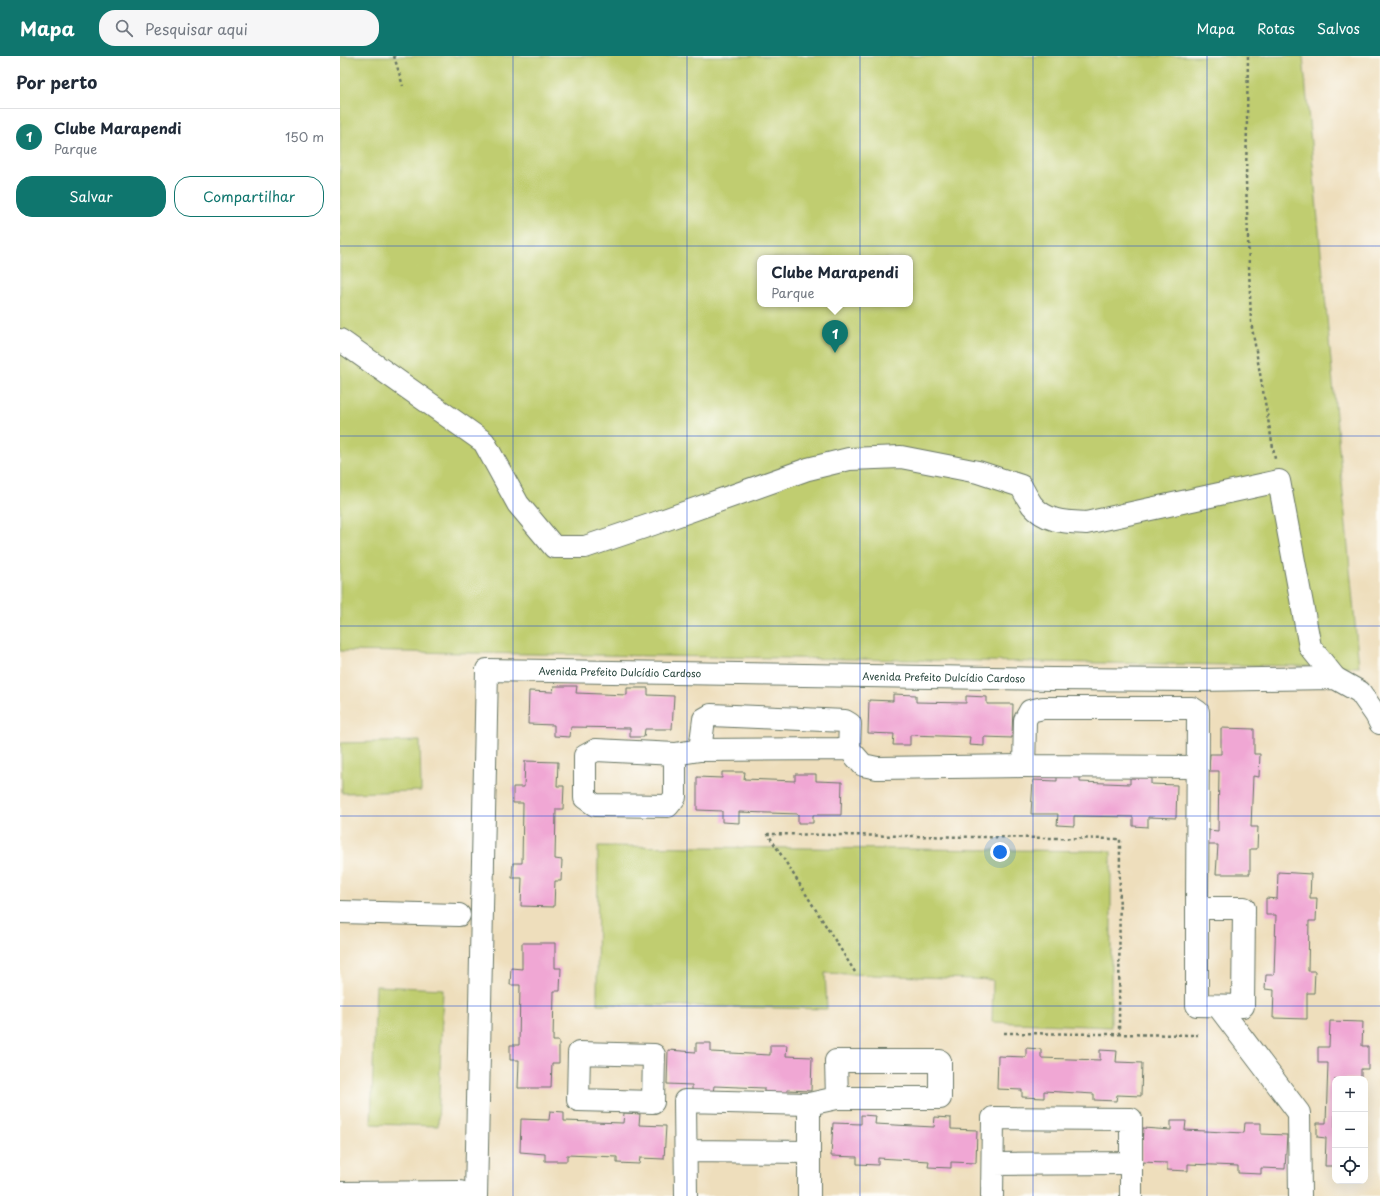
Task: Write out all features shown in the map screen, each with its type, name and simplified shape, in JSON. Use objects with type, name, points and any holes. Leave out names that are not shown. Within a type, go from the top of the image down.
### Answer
[{"type":"street","points":[[340,340],[484,442],[518,504],[554,547],[585,547],[808,469],[849,460],[901,457],[978,472],[1021,486],[1032,505],[1045,516],[1062,522],[1086,523],[1278,481],[1310,647],[1335,678],[1360,692],[1380,723]]},
{"type":"street","name":"Avenida Prefeito Dulcídio Cardoso","points":[[475,1196],[487,670],[1060,679],[1198,680],[1335,678]]},
{"type":"street","points":[[1024,766],[1025,720],[1030,711],[1043,708],[1192,708],[1198,712],[1199,720],[1197,767],[1197,908],[1197,1006],[1243,1006],[1244,908],[1197,908]]},
{"type":"street","points":[[700,750],[704,719],[711,715],[845,720],[850,724],[849,749],[863,765],[877,768],[1024,766],[1197,767]]},
{"type":"street","points":[[675,754],[700,750],[849,749]]},
{"type":"street","points":[[340,912],[459,915]]},
{"type":"street","points":[[1218,1006],[1299,1113],[1300,1196]]},
{"type":"street","points":[[653,1102],[685,1101],[809,1104],[836,1098],[940,1098],[940,1061],[836,1061],[836,1098]]},
{"type":"street","points":[[685,1101],[686,1196]]},
{"type":"street","points":[[809,1104],[810,1196]]},
{"type":"street","points":[[992,1196],[994,1118],[1131,1119],[1131,1196]]},
{"type":"street","points":[[686,1151],[809,1152]]},
{"type":"street","points":[[993,1164],[1132,1163]]},
{"type":"street","points":[[340,1193],[460,1192],[475,1196]]},
{"type":"path","points":[[394,56],[403,86]]},
{"type":"path","points":[[1248,56],[1246,181],[1251,322],[1278,481]]},
{"type":"path","points":[[856,972],[768,834],[1120,840],[1119,1034]]},
{"type":"path","points":[[1004,1032],[1198,1035]]},
{"type":"green space","points":[[340,56],[1303,56],[1359,667],[340,651]]},
{"type":"green space","points":[[420,741],[421,791],[342,793],[341,743]]},
{"type":"green space","points":[[598,846],[1111,851],[1111,1027],[992,1022],[993,980],[825,973],[827,1009],[597,1004]]},
{"type":"green space","points":[[376,986],[443,989],[438,1126],[371,1124]]},
{"type":"building","points":[[554,686],[577,686],[576,693],[627,695],[627,688],[648,688],[648,695],[674,696],[672,729],[645,729],[644,737],[630,737],[630,728],[571,727],[570,737],[554,736],[554,725],[528,724],[529,691],[553,692]]},
{"type":"building","points":[[893,694],[916,695],[916,702],[966,703],[966,696],[987,697],[987,704],[1013,704],[1012,738],[984,737],[984,746],[969,745],[970,737],[910,735],[910,745],[893,745],[894,734],[868,733],[869,700],[893,701]]},
{"type":"building","points":[[1221,728],[1254,729],[1254,754],[1260,754],[1259,777],[1253,776],[1251,827],[1258,827],[1257,849],[1250,849],[1250,874],[1216,874],[1218,845],[1208,845],[1209,830],[1218,831],[1219,771],[1209,771],[1210,754],[1221,754]]},
{"type":"building","points":[[525,761],[558,762],[557,786],[564,786],[563,809],[556,809],[555,859],[562,860],[561,881],[555,881],[554,907],[521,906],[522,878],[512,878],[513,863],[522,863],[523,803],[513,803],[513,787],[524,787]]},
{"type":"building","points":[[722,772],[745,772],[744,779],[795,781],[795,774],[816,774],[816,781],[842,782],[841,815],[813,815],[813,823],[798,823],[798,814],[739,812],[739,823],[722,822],[722,811],[697,810],[697,777],[722,778]]},
{"type":"building","points":[[1057,775],[1080,775],[1080,782],[1130,784],[1130,777],[1151,777],[1151,784],[1177,785],[1176,818],[1148,817],[1148,827],[1133,826],[1133,817],[1074,816],[1074,826],[1057,825],[1058,814],[1031,814],[1033,780],[1057,781]]},
{"type":"building","points":[[1278,872],[1311,874],[1310,898],[1317,898],[1316,921],[1309,921],[1308,971],[1315,971],[1314,993],[1307,993],[1307,1019],[1273,1018],[1274,990],[1265,989],[1266,975],[1274,975],[1276,915],[1266,915],[1266,898],[1277,899]]},
{"type":"building","points":[[522,943],[555,943],[555,968],[561,968],[560,991],[554,991],[553,1041],[559,1041],[559,1063],[552,1063],[551,1088],[518,1088],[519,1060],[510,1060],[510,1045],[519,1045],[520,985],[510,985],[511,968],[522,969]]},
{"type":"building","points":[[1330,1021],[1363,1022],[1362,1046],[1368,1046],[1368,1069],[1361,1069],[1361,1076],[1332,1076],[1332,1166],[1325,1166],[1326,1138],[1317,1137],[1317,1123],[1326,1123],[1328,1063],[1318,1063],[1318,1047],[1329,1047]]},
{"type":"building","points":[[696,1043],[711,1043],[711,1052],[770,1055],[770,1045],[787,1045],[786,1056],[812,1057],[811,1091],[787,1090],[786,1096],[764,1095],[764,1088],[714,1086],[713,1093],[692,1092],[692,1085],[667,1084],[668,1050],[696,1052]]},
{"type":"building","points":[[1026,1048],[1041,1049],[1041,1058],[1100,1060],[1100,1050],[1117,1051],[1116,1062],[1142,1063],[1141,1096],[1117,1095],[1116,1101],[1094,1100],[1094,1094],[1044,1091],[1044,1098],[1022,1097],[1022,1090],[997,1089],[998,1056],[1026,1057]]},
{"type":"building","points":[[550,1111],[564,1112],[564,1121],[623,1123],[624,1113],[640,1114],[639,1125],[666,1126],[664,1159],[640,1158],[639,1164],[617,1163],[617,1157],[567,1155],[567,1161],[545,1161],[545,1154],[520,1152],[521,1119],[549,1120]]},
{"type":"building","points":[[861,1115],[876,1116],[875,1124],[934,1127],[935,1117],[951,1118],[951,1129],[977,1130],[976,1163],[951,1162],[951,1168],[928,1167],[929,1161],[878,1158],[878,1165],[857,1164],[857,1157],[831,1156],[833,1123],[861,1124]]},
{"type":"building","points":[[1171,1121],[1186,1121],[1185,1130],[1244,1133],[1245,1123],[1261,1123],[1261,1134],[1287,1135],[1285,1169],[1261,1168],[1261,1174],[1238,1173],[1238,1166],[1188,1164],[1188,1171],[1167,1170],[1167,1163],[1141,1162],[1143,1128],[1171,1130]]},
{"type":"place","name":"Clube Marapendi","points":[[835,353]]}]
